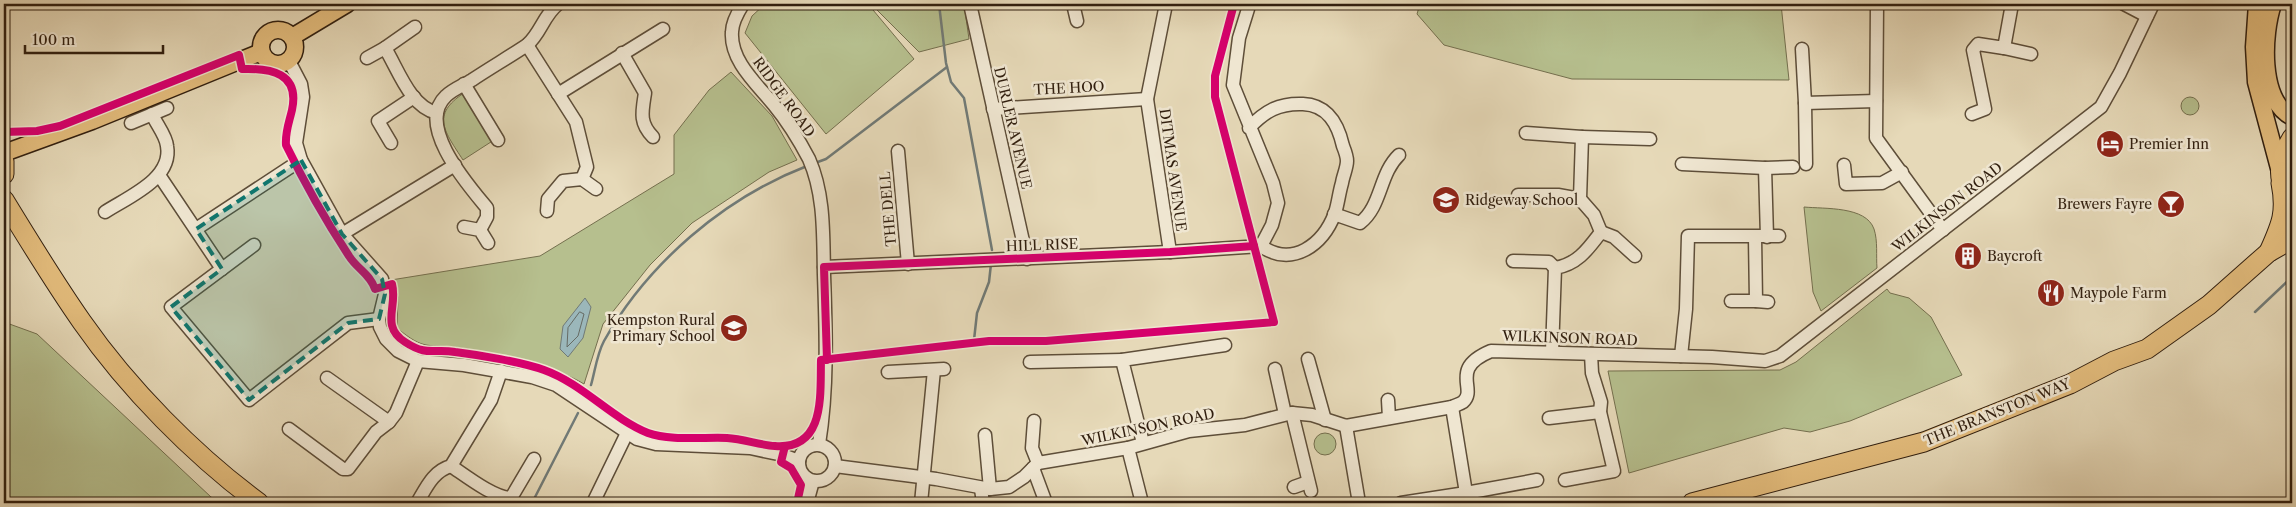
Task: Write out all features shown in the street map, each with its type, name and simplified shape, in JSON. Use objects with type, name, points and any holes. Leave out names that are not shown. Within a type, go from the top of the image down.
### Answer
[{"type":"highway","points":[[2292,138],[2284,155],[2281,179],[2292,202]]},
{"type":"highway","points":[[4,161],[4,174]]},
{"type":"highway","name":"THE BRANSTON WAY","points":[[2269,252],[2283,219],[2284,203],[2281,179]]},
{"type":"highway","points":[[4,200],[82,322],[116,366],[163,417],[259,503]]},
{"type":"highway","name":"THE BRANSTON WAY","points":[[1692,503],[1924,442],[2034,399],[2147,349],[2209,305],[2269,252],[2292,239]]},
{"type":"main road","points":[[292,37],[347,4]]},
{"type":"main road","points":[[2257,4],[2254,47],[2256,82],[2281,179]]},
{"type":"main road","points":[[2273,4],[2266,49],[2270,86],[2277,104],[2292,117]]},
{"type":"main road","points":[[272,30],[284,31],[292,37],[296,44],[295,52],[290,61],[281,65],[271,63],[261,52],[261,44],[272,30]]},
{"type":"main road","points":[[4,153],[92,121],[261,52]]},
{"type":"street","points":[[480,230],[487,217],[487,208],[455,165],[437,130],[437,113],[446,96],[527,45],[536,37],[549,11],[558,4]]},
{"type":"street","name":"RIDGE ROAD","points":[[743,4],[734,20],[732,32],[734,50],[743,67],[798,138],[811,165],[822,203],[827,360],[824,413],[819,444]]},
{"type":"street","name":"DURLER AVENUE","points":[[970,4],[1026,259]]},
{"type":"street","points":[[1073,4],[1077,21]]},
{"type":"street","name":"DITMAS AVENUE","points":[[1166,4],[1147,99],[1170,252]]},
{"type":"street","points":[[1246,4],[1248,9],[1239,38],[1233,85],[1249,128],[1273,183],[1278,203],[1272,225],[1261,246],[1271,253],[1290,256],[1304,251],[1316,242],[1334,214],[1347,160],[1339,130],[1330,115],[1312,104],[1294,103],[1276,106],[1262,115],[1249,128]]},
{"type":"street","points":[[1877,4],[1876,138],[1943,230]]},
{"type":"street","points":[[2004,48],[2012,4]]},
{"type":"street","points":[[2124,4],[2147,16]]},
{"type":"street","name":"WILKINSON ROAD","points":[[835,466],[936,479],[986,489],[1009,487],[1035,466],[1128,448],[1189,431],[1245,425],[1289,413],[1312,415],[1346,426],[1452,407],[1464,401],[1467,396],[1468,366],[1478,356],[1491,351],[1680,356],[1765,361],[1780,356],[2101,106],[2116,81],[2153,4]]},
{"type":"street","points":[[367,58],[386,48],[415,27]]},
{"type":"street","points":[[558,94],[663,29]]},
{"type":"street","points":[[1985,109],[1973,50],[1978,44],[2031,54]]},
{"type":"street","points":[[527,45],[576,122],[587,167],[582,179]]},
{"type":"street","points":[[386,48],[414,97],[428,111],[437,113]]},
{"type":"street","points":[[1802,49],[1806,164]]},
{"type":"street","points":[[622,53],[645,93],[641,116],[645,129],[653,137]]},
{"type":"street","points":[[290,61],[300,84],[303,97],[296,143],[301,160],[342,234],[382,279],[385,294],[379,319],[386,339],[398,351],[418,361],[501,371],[532,377],[556,385],[637,439],[656,444],[750,448],[783,455],[799,461]]},
{"type":"street","points":[[464,84],[498,140]]},
{"type":"street","points":[[391,143],[373,119],[414,97]]},
{"type":"street","name":"THE HOO","points":[[993,109],[1147,99]]},
{"type":"street","points":[[1805,103],[1876,101]]},
{"type":"street","points":[[1972,114],[1998,106]]},
{"type":"street","points":[[131,123],[166,108]]},
{"type":"street","points":[[105,212],[159,176],[167,162],[167,145],[152,114]]},
{"type":"street","points":[[1526,133],[1650,139]]},
{"type":"street","points":[[1580,199],[1582,137]]},
{"type":"street","name":"THE DELL","points":[[898,151],[908,264]]},
{"type":"street","points":[[1334,214],[1360,223],[1368,217],[1389,165],[1399,155]]},
{"type":"street","points":[[196,229],[301,160]]},
{"type":"street","points":[[1682,164],[1765,168],[1793,167]]},
{"type":"street","points":[[342,234],[455,165]]},
{"type":"street","points":[[1844,165],[1846,184],[1882,183],[1902,172]]},
{"type":"street","points":[[1731,301],[1762,301],[1767,237],[1765,168]]},
{"type":"street","points":[[159,176],[222,269]]},
{"type":"street","points":[[547,211],[548,199],[562,181],[582,179],[596,189]]},
{"type":"street","points":[[1518,195],[1558,195],[1580,199],[1594,215],[1601,232],[1614,237],[1635,256]]},
{"type":"street","points":[[464,227],[480,230],[488,243]]},
{"type":"street","points":[[1555,268],[1568,266],[1583,255],[1601,232]]},
{"type":"street","points":[[1680,356],[1686,309],[1688,236],[1767,237]]},
{"type":"street","points":[[254,245],[171,307],[249,400],[348,323],[379,319]]},
{"type":"street","name":"HILL RISE","points":[[824,267],[1026,259],[1261,246]]},
{"type":"street","points":[[1513,261],[1549,262],[1555,268],[1552,352]]},
{"type":"street","points":[[1030,362],[1122,360],[1225,345]]},
{"type":"street","points":[[1565,480],[1614,471],[1592,373],[1591,354]]},
{"type":"street","points":[[1308,359],[1325,420]]},
{"type":"street","points":[[1122,360],[1143,443]]},
{"type":"street","points":[[289,428],[343,469],[348,469],[376,432],[389,422],[396,413],[418,361]]},
{"type":"street","points":[[1275,368],[1309,486],[1294,487]]},
{"type":"street","points":[[888,372],[939,369],[921,503]]},
{"type":"street","points":[[417,503],[432,477],[442,469],[451,466],[491,400],[501,371]]},
{"type":"street","points":[[327,378],[389,422]]},
{"type":"street","points":[[1388,400],[1389,418]]},
{"type":"street","points":[[1452,407],[1466,493]]},
{"type":"street","points":[[1549,418],[1600,412]]},
{"type":"street","points":[[1034,420],[1032,448],[1035,466],[1046,503]]},
{"type":"street","points":[[1346,426],[1359,503]]},
{"type":"street","points":[[593,503],[627,433]]},
{"type":"street","points":[[982,503],[986,489],[985,435]]},
{"type":"street","points":[[819,444],[825,446],[833,454],[835,466],[828,478],[813,481],[801,472],[799,461],[804,450],[819,444]]},
{"type":"street","points":[[1128,448],[1142,503]]},
{"type":"street","points":[[451,466],[494,493],[505,498],[511,498],[534,459]]},
{"type":"street","points":[[1401,503],[1537,480]]},
{"type":"street","points":[[807,503],[813,481]]},
{"type":"highlighted area","points":[[301,160],[342,234],[382,279],[385,294],[379,319],[348,323],[249,400],[171,307],[222,269],[196,229]]},
{"type":"green space","points":[[765,4],[868,4],[914,59],[826,134],[745,33],[752,16]]},
{"type":"green space","points":[[871,4],[964,4],[969,39],[919,52]]},
{"type":"green space","points":[[1420,4],[1781,4],[1789,80],[1572,79],[1444,45],[1417,14]]},
{"type":"green space","points":[[731,72],[772,116],[797,160],[769,172],[692,223],[650,265],[603,324],[584,384],[542,366],[507,357],[460,348],[421,344],[397,328],[398,297],[391,280],[540,256],[674,174],[674,135],[709,90]]},
{"type":"green space","points":[[464,93],[494,140],[463,160],[446,132],[444,116],[453,101]]},
{"type":"green space","points":[[2186,97],[2194,97],[2199,102],[2197,113],[2186,115],[2181,110],[2181,102]]},
{"type":"green space","points":[[1804,207],[1854,212],[1870,222],[1875,234],[1877,268],[1821,311],[1813,292]]},
{"type":"green space","points":[[1887,289],[1890,293],[1909,298],[1931,317],[1962,375],[1850,421],[1810,432],[1784,428],[1629,473],[1608,371],[1780,370],[1796,362]]},
{"type":"green space","points":[[4,322],[37,334],[211,497],[221,503],[4,503]]},
{"type":"green space","points":[[1325,433],[1333,436],[1336,444],[1333,452],[1325,455],[1317,452],[1314,444],[1317,436]]},
{"type":"water","points":[[585,298],[591,307],[583,338],[568,357],[560,349],[563,326]]},
{"type":"waterway","points":[[939,4],[946,63],[951,82],[964,98],[992,250]]},
{"type":"waterway","points":[[815,163],[826,159],[947,67]]},
{"type":"waterway","points":[[591,385],[604,341],[622,312],[666,260],[691,236],[746,196],[807,166]]},
{"type":"waterway","points":[[974,340],[977,313],[989,282],[991,264]]},
{"type":"waterway","points":[[2255,312],[2292,277]]},
{"type":"waterway","points":[[532,503],[578,413]]},
{"type":"cycle path","points":[[4,132],[37,131],[60,126],[239,55],[242,69],[263,70],[281,75],[292,88],[292,110],[286,145],[316,202],[352,261],[370,279],[375,289],[392,284],[391,322],[393,329],[405,342],[425,351],[447,351],[476,355],[544,370],[572,384],[622,419],[648,433],[676,438],[727,438],[775,446],[792,445],[804,439],[812,430],[817,417],[821,388],[821,360],[989,341],[1046,341],[1274,322],[1215,97],[1215,76],[1234,4]]},
{"type":"cycle path","points":[[827,360],[824,267],[1170,252],[1254,246]]},
{"type":"cycle path","points":[[785,446],[781,462],[791,468],[801,485],[797,503]]},
{"type":"place","name":"Premier Inn","points":[[2110,144]]},
{"type":"place","name":"Ridgeway School","points":[[1446,200]]},
{"type":"place","name":"Brewers Fayre","points":[[2171,204]]},
{"type":"place","name":"Baycroft","points":[[1968,256]]},
{"type":"place","name":"Maypole Farm","points":[[2051,293]]},
{"type":"place","name":"Kempston Rural Primary School","points":[[734,328]]}]
